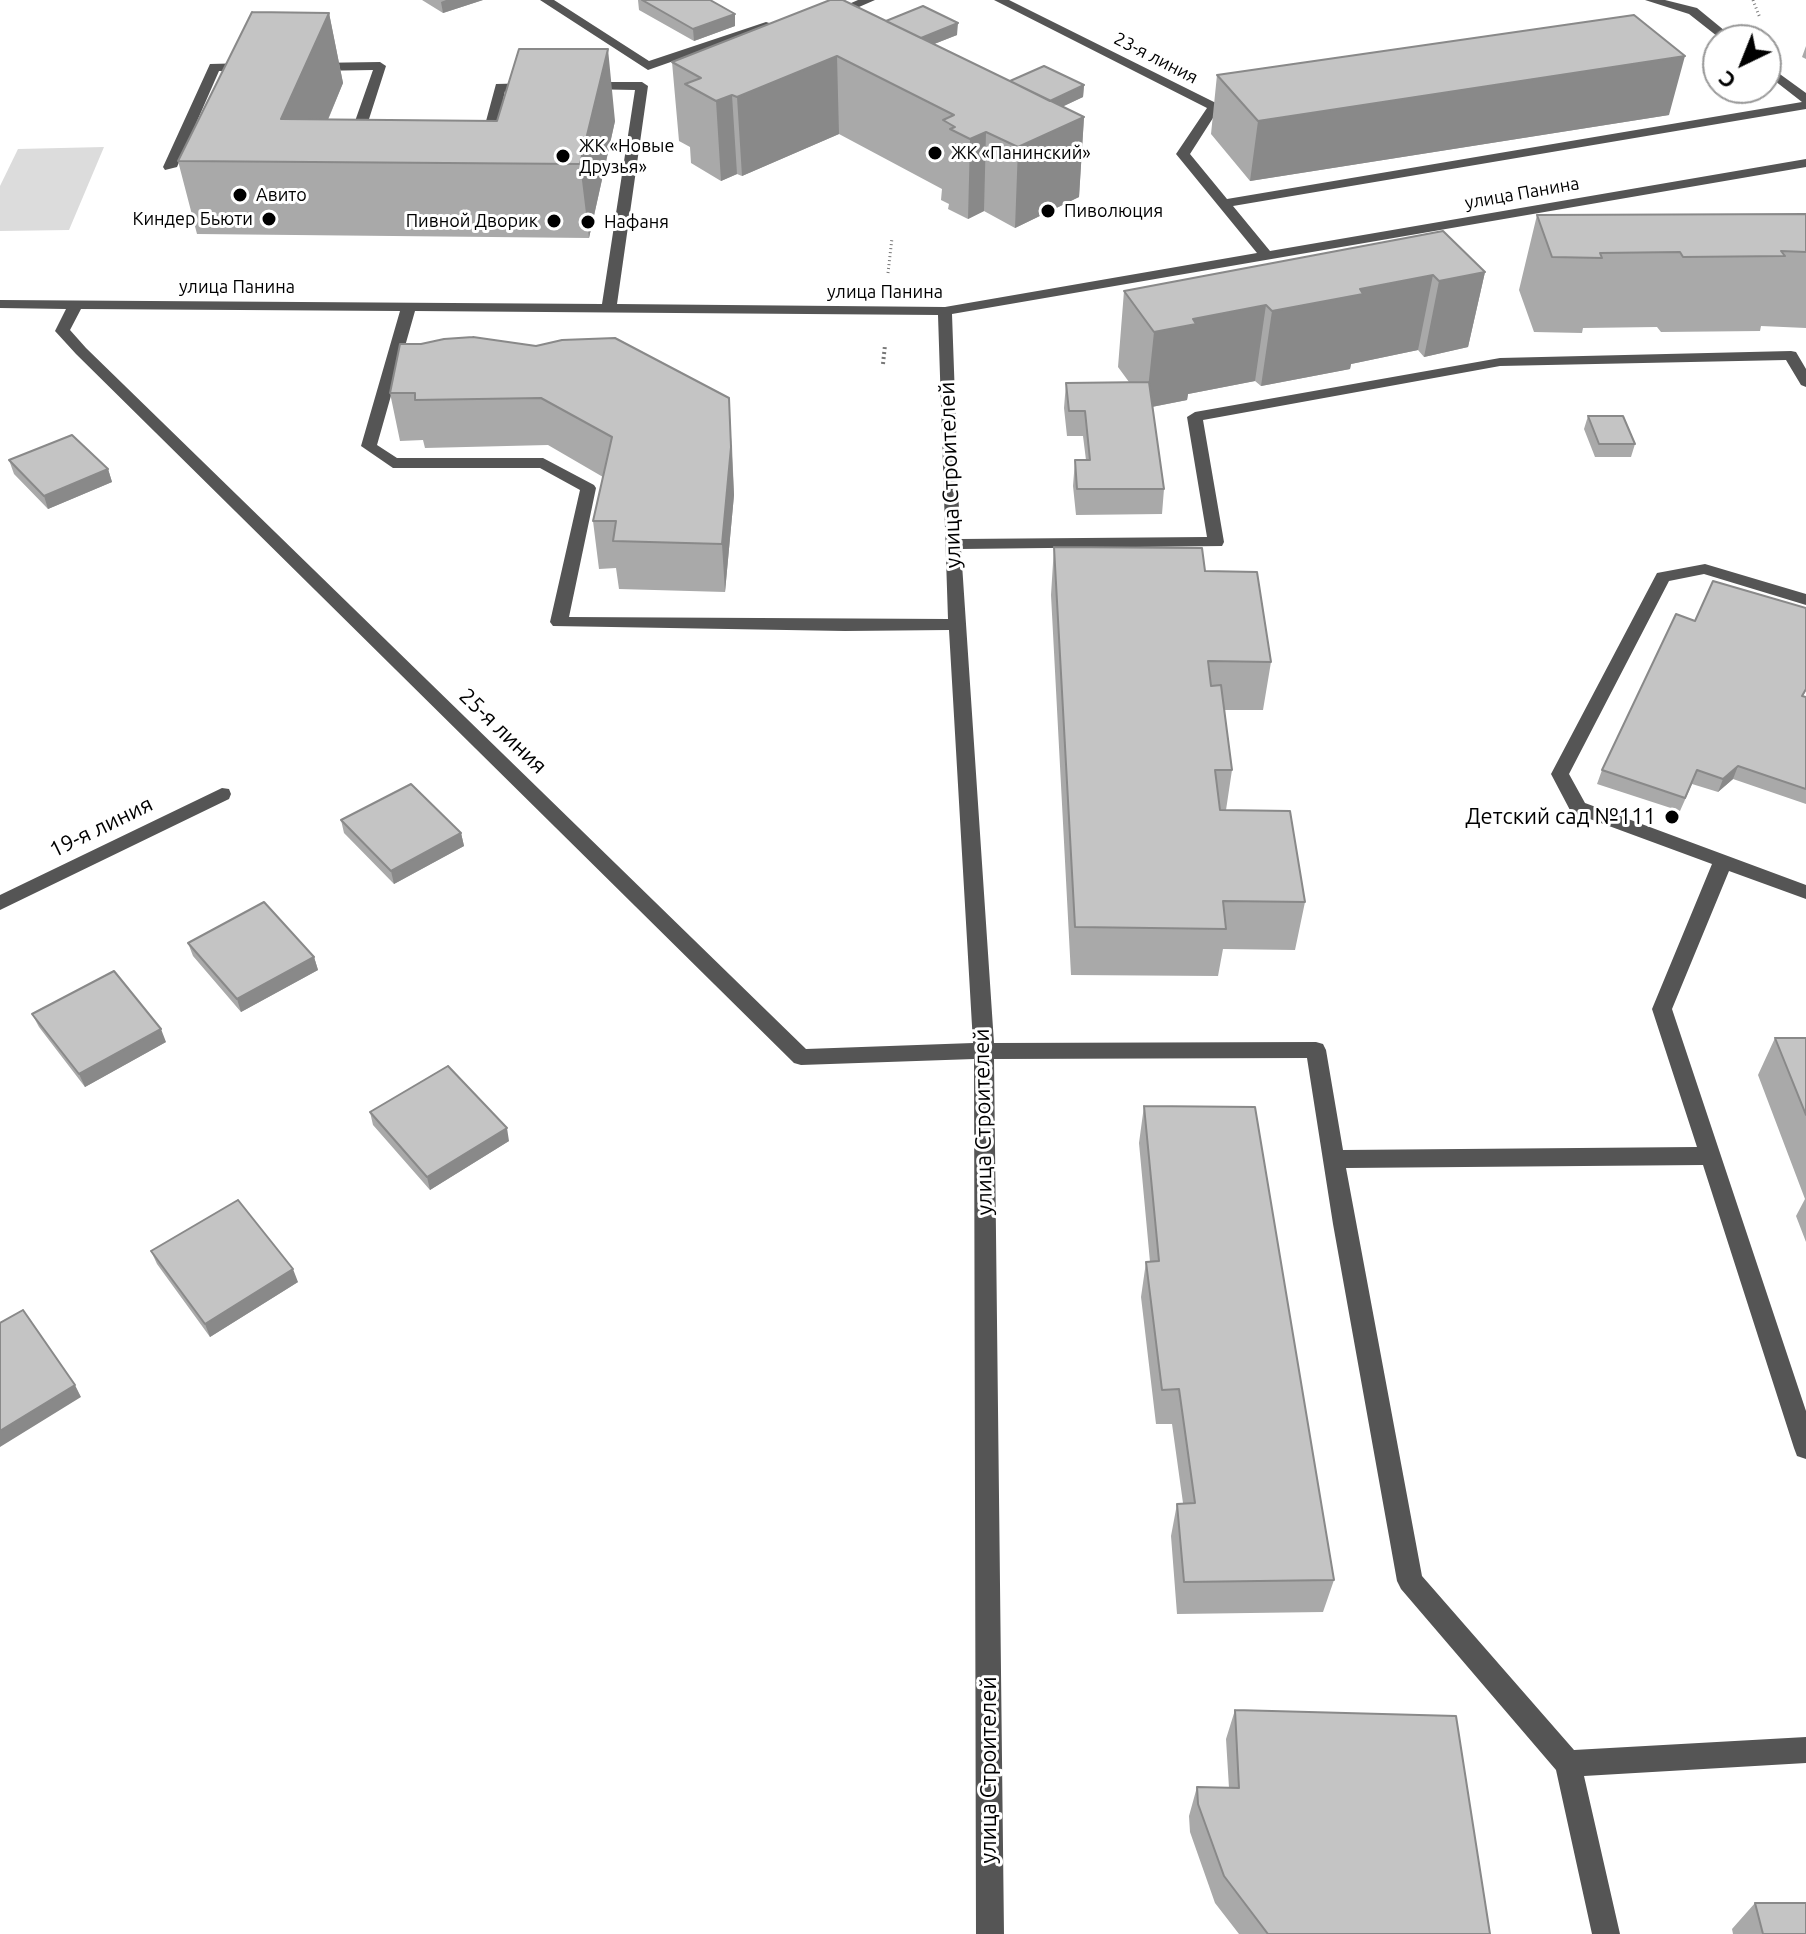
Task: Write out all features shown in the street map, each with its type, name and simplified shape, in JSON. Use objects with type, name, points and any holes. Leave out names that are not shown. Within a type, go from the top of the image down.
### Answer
[{"type":"street","points":[[546,0],[648,66],[779,22]]},
{"type":"street","points":[[819,19],[869,0]]},
{"type":"street","name":"23-я линия","points":[[1000,0],[1214,107],[1183,154],[1267,256]]},
{"type":"street","points":[[1651,0],[1693,11],[1710,24]]},
{"type":"street","points":[[295,67],[380,66],[350,157],[365,156]]},
{"type":"street","points":[[170,167],[214,67],[267,67]]},
{"type":"street","points":[[1782,80],[1806,99]]},
{"type":"street","points":[[579,86],[642,86],[609,308]]},
{"type":"street","points":[[469,156],[484,156],[500,87],[548,87]]},
{"type":"street","points":[[1226,203],[1806,105]]},
{"type":"street","name":"улица Панина","points":[[0,304],[945,311],[1806,163]]},
{"type":"street","name":"25-я линия","points":[[76,304],[62,331],[81,351],[801,1057],[984,1051]]},
{"type":"street","points":[[409,306],[369,446],[393,463],[543,463],[588,488],[559,622],[845,626],[956,624]]},
{"type":"street","name":"улица Строителей","points":[[945,311],[956,624],[984,1051],[990,1934]]},
{"type":"street","points":[[952,544],[1216,542],[1195,417],[1500,362],[1791,355],[1806,382]]},
{"type":"street","points":[[1806,600],[1705,569],[1663,577],[1560,774],[1578,807],[1806,892]]},
{"type":"street","name":"19-я линия","points":[[0,903],[222,794]]},
{"type":"street","points":[[1723,861],[1662,1009],[1806,1448]]},
{"type":"street","points":[[984,1051],[1316,1050],[1410,1581],[1568,1764],[1606,1934]]},
{"type":"street","points":[[1333,1159],[1711,1156]]},
{"type":"street","points":[[1568,1764],[1806,1750]]},
{"type":"path","points":[[888,273],[892,238]]},
{"type":"path","points":[[883,364],[885,336]]},
{"type":"shaded area","points":[[104,147],[69,230],[0,231],[0,186],[18,149]]},
{"type":"building","points":[[642,0],[710,0],[735,14],[693,29]]},
{"type":"building","points":[[830,0],[843,0],[1084,117],[1018,147],[986,132],[970,139],[950,129],[955,127],[943,120],[954,115],[837,56],[737,97],[732,95],[716,101],[685,84],[701,78],[672,62]]},
{"type":"building","points":[[923,6],[958,23],[921,38],[886,21]]},
{"type":"building","points":[[252,12],[329,13],[281,119],[497,121],[519,49],[608,49],[580,164],[178,161]]},
{"type":"building","points":[[1634,15],[1685,56],[1258,121],[1217,75]]},
{"type":"building","points":[[1044,66],[1084,85],[1050,101],[1010,81]]},
{"type":"building","points":[[1806,214],[1806,252],[1781,251],[1785,256],[1683,257],[1680,252],[1600,253],[1602,258],[1552,257],[1537,215]]},
{"type":"building","points":[[1443,231],[1485,272],[1439,281],[1433,275],[1360,289],[1363,294],[1272,311],[1266,305],[1193,319],[1196,324],[1154,332],[1124,291]]},
{"type":"building","points":[[473,337],[536,346],[562,340],[615,338],[729,398],[731,447],[722,544],[613,541],[616,521],[593,521],[612,437],[541,398],[415,400],[415,393],[390,393],[400,344]]},
{"type":"building","points":[[1149,382],[1164,489],[1077,489],[1075,460],[1090,460],[1085,411],[1069,411],[1066,383]]},
{"type":"building","points":[[1588,416],[1623,416],[1635,444],[1599,444]]},
{"type":"building","points":[[72,435],[108,469],[44,496],[9,460]]},
{"type":"building","points":[[1054,547],[1202,548],[1205,571],[1257,572],[1271,662],[1208,661],[1211,686],[1221,685],[1232,770],[1215,770],[1220,810],[1290,811],[1305,902],[1223,901],[1226,929],[1075,927]]},
{"type":"building","points":[[1713,581],[1806,608],[1806,689],[1802,696],[1806,697],[1806,789],[1738,766],[1723,779],[1697,770],[1685,798],[1602,770],[1676,614],[1695,621]]},
{"type":"building","points":[[411,784],[461,833],[391,871],[341,820]]},
{"type":"building","points":[[264,902],[314,957],[237,999],[188,943]]},
{"type":"building","points":[[114,971],[161,1029],[79,1074],[32,1014]]},
{"type":"building","points":[[1775,1038],[1806,1038],[1806,1115]]},
{"type":"building","points":[[448,1066],[507,1128],[427,1177],[370,1112]]},
{"type":"building","points":[[1144,1106],[1255,1107],[1334,1580],[1184,1582],[1177,1504],[1195,1503],[1179,1389],[1162,1390],[1146,1262],[1159,1261]]},
{"type":"building","points":[[238,1200],[293,1269],[205,1324],[151,1251]]},
{"type":"building","points":[[23,1310],[75,1385],[0,1431],[0,1323]]},
{"type":"building","points":[[1235,1710],[1456,1716],[1490,1934],[1268,1934],[1224,1876],[1198,1804],[1197,1787],[1239,1788]]},
{"type":"building","points":[[1755,1903],[1806,1903],[1806,1934],[1763,1934]]},
{"type":"place","name":"ЖК «Панинский»","points":[[935,153]]},
{"type":"place","name":"ЖК «Новые Друзья»","points":[[563,156]]},
{"type":"place","name":"Авито","points":[[240,195]]},
{"type":"place","name":"Пиволюция","points":[[1048,211]]},
{"type":"place","name":"Киндер Бьюти","points":[[269,219]]},
{"type":"place","name":"Пивной Дворик","points":[[554,221]]},
{"type":"place","name":"Нафаня","points":[[588,222]]},
{"type":"place","name":"Детский сад №111","points":[[1672,817]]}]
